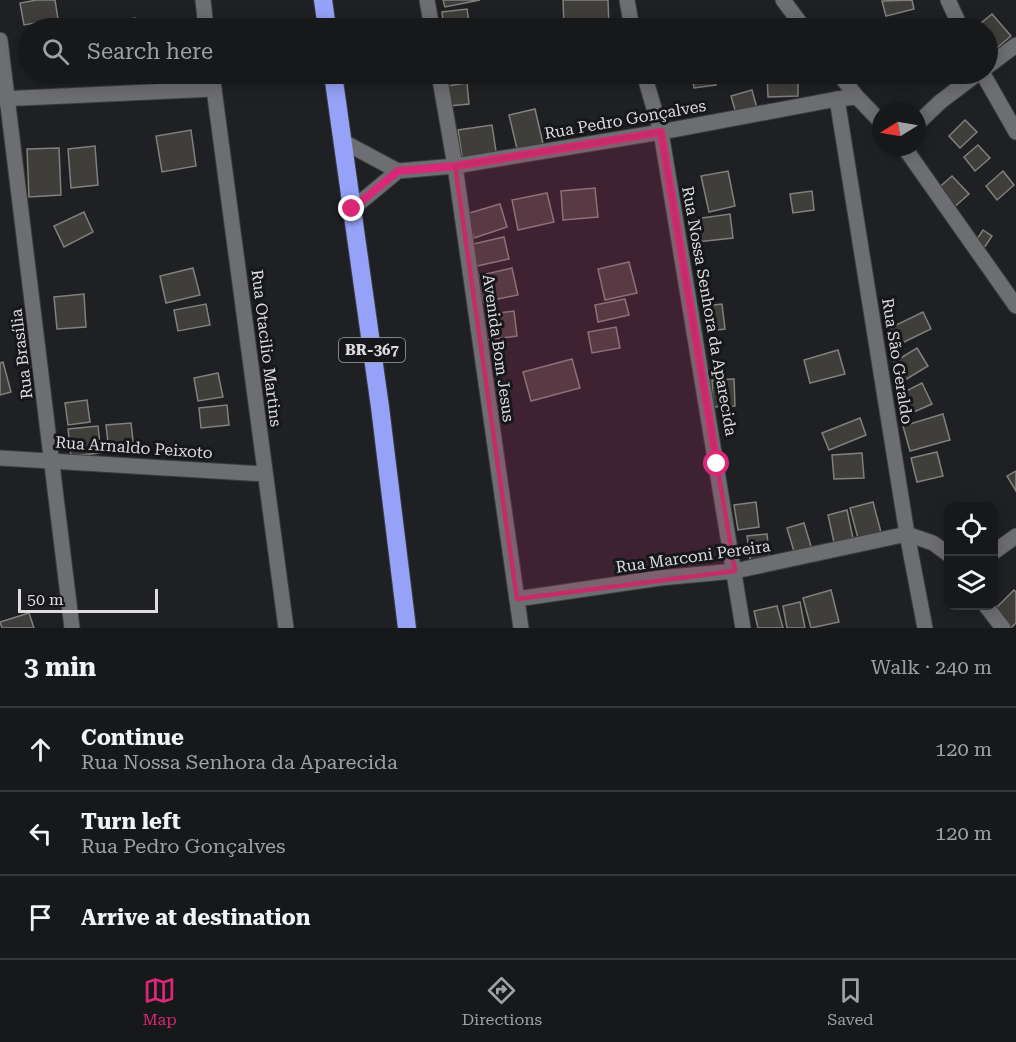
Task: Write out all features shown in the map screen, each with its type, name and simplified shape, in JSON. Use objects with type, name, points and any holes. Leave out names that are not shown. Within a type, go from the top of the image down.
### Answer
[{"type":"highway","points":[[323,0],[326,18]]},
{"type":"highway","name":"BR-367","points":[[334,84],[379,395],[407,628]]},
{"type":"street","points":[[203,0],[206,18]]},
{"type":"street","points":[[427,0],[430,18]]},
{"type":"street","points":[[627,0],[630,18]]},
{"type":"street","points":[[783,0],[796,18]]},
{"type":"street","points":[[948,0],[957,18]]},
{"type":"street","name":"Rua Brasília","points":[[0,40],[4,99],[72,628]]},
{"type":"street","points":[[998,58],[1016,45]]},
{"type":"street","points":[[4,99],[178,84]]},
{"type":"street","name":"Rua Otacilio Martins","points":[[213,84],[286,628]]},
{"type":"street","name":"Avenida Bom Jesus","points":[[441,84],[455,166],[521,628]]},
{"type":"street","name":"Rua Nossa Senhora da Aparecida","points":[[647,84],[661,132],[743,628]]},
{"type":"street","points":[[847,84],[872,113]]},
{"type":"street","points":[[926,115],[964,84]]},
{"type":"street","points":[[989,84],[1016,132]]},
{"type":"street","name":"Rua Pedro Gonçalves","points":[[398,171],[455,166],[857,97]]},
{"type":"street","name":"Rua São Geraldo","points":[[837,99],[907,534],[925,628]]},
{"type":"street","points":[[342,141],[398,171],[352,209]]},
{"type":"street","points":[[910,156],[1016,306]]},
{"type":"street","name":"Rua Arnaldo Peixoto","points":[[0,458],[265,474]]},
{"type":"street","points":[[907,534],[933,543],[944,551]]},
{"type":"street","name":"Rua Marconi Pereira","points":[[517,599],[660,578],[735,571],[907,534]]},
{"type":"street","points":[[998,549],[1016,536]]},
{"type":"street","points":[[989,610],[1003,628]]},
{"type":"highlighted area","points":[[661,132],[735,571],[517,599],[455,166]]},
{"type":"building","points":[[55,0],[58,18],[23,18],[20,3]]},
{"type":"building","points":[[443,0],[480,0],[445,7]]},
{"type":"building","points":[[563,0],[608,0],[609,18],[564,18]]},
{"type":"building","points":[[912,0],[914,9],[886,16],[882,1]]},
{"type":"building","points":[[467,9],[468,18],[443,18],[442,12]]},
{"type":"building","points":[[998,21],[1011,36],[998,47]]},
{"type":"building","points":[[467,84],[469,104],[449,106],[447,86]]},
{"type":"building","points":[[693,84],[716,84],[716,85],[694,88]]},
{"type":"building","points":[[767,84],[798,84],[798,96],[768,97]]},
{"type":"building","points":[[752,90],[758,112],[737,117],[731,96]]},
{"type":"building","points":[[535,109],[544,148],[518,153],[509,115]]},
{"type":"building","points":[[965,120],[977,132],[960,148],[949,136]]},
{"type":"building","points":[[492,125],[497,158],[463,163],[458,130]]},
{"type":"building","points":[[191,130],[196,166],[162,172],[156,136]]},
{"type":"building","points":[[978,145],[990,158],[975,171],[964,157]]},
{"type":"building","points":[[95,146],[98,185],[71,188],[68,149]]},
{"type":"building","points":[[59,148],[61,195],[29,197],[27,149]]},
{"type":"building","points":[[728,171],[735,206],[709,212],[701,176]]},
{"type":"building","points":[[1003,171],[1014,185],[997,200],[986,186]]},
{"type":"building","points":[[952,176],[969,194],[952,209],[935,191]]},
{"type":"building","points":[[595,188],[598,217],[563,220],[561,191]]},
{"type":"building","points":[[812,191],[814,210],[793,213],[790,194]]},
{"type":"building","points":[[547,193],[554,222],[518,230],[512,200]]},
{"type":"building","points":[[500,204],[507,227],[474,238],[466,214]]},
{"type":"building","points":[[84,212],[93,232],[64,247],[54,226]]},
{"type":"building","points":[[730,214],[733,238],[697,242],[695,219]]},
{"type":"building","points":[[983,230],[992,236],[982,251],[973,245]]},
{"type":"building","points":[[504,237],[509,259],[477,266],[473,244]]},
{"type":"building","points":[[629,262],[637,293],[605,300],[598,269]]},
{"type":"building","points":[[193,268],[200,295],[166,303],[160,276]]},
{"type":"building","points":[[512,268],[518,295],[483,302],[477,276]]},
{"type":"building","points":[[84,294],[86,327],[57,329],[54,297]]},
{"type":"building","points":[[625,299],[629,315],[598,322],[595,305]]},
{"type":"building","points":[[206,304],[210,325],[178,331],[174,310]]},
{"type":"building","points":[[722,304],[725,329],[708,331],[705,306]]},
{"type":"building","points":[[514,311],[517,336],[487,340],[483,315]]},
{"type":"building","points":[[923,312],[931,329],[898,345],[890,328]]},
{"type":"building","points":[[616,327],[620,348],[592,353],[588,332]]},
{"type":"building","points":[[917,348],[928,366],[905,380],[894,362]]},
{"type":"building","points":[[838,350],[845,374],[810,383],[804,360]]},
{"type":"building","points":[[572,359],[580,388],[531,401],[523,372]]},
{"type":"building","points":[[3,362],[11,392],[0,395],[0,363]]},
{"type":"building","points":[[218,373],[223,397],[198,401],[194,378]]},
{"type":"building","points":[[734,379],[735,406],[713,407],[712,380]]},
{"type":"building","points":[[922,383],[932,404],[909,414],[900,394]]},
{"type":"building","points":[[87,400],[90,422],[68,425],[65,403]]},
{"type":"building","points":[[227,405],[229,425],[201,428],[199,408]]},
{"type":"building","points":[[943,414],[950,440],[910,451],[903,426]]},
{"type":"building","points":[[860,418],[866,435],[829,450],[822,433]]},
{"type":"building","points":[[131,423],[134,449],[109,452],[106,425]]},
{"type":"building","points":[[98,426],[101,453],[71,456],[68,429]]},
{"type":"building","points":[[937,452],[943,476],[917,482],[911,458]]},
{"type":"building","points":[[862,453],[864,478],[834,479],[832,455]]},
{"type":"building","points":[[1016,471],[1016,491],[1007,476]]},
{"type":"building","points":[[756,502],[759,527],[738,530],[734,505]]},
{"type":"building","points":[[873,502],[882,536],[859,542],[850,508]]},
{"type":"building","points":[[847,510],[854,543],[835,547],[828,515]]},
{"type":"building","points":[[804,523],[813,553],[796,558],[787,528]]},
{"type":"building","points":[[767,534],[770,562],[751,565],[747,536]]},
{"type":"building","points":[[831,590],[839,622],[811,628],[803,598]]},
{"type":"building","points":[[1014,590],[1016,592],[1016,623],[1011,628],[994,610],[998,610],[998,606]]},
{"type":"building","points":[[800,602],[805,628],[787,628],[783,606]]},
{"type":"building","points":[[777,606],[783,628],[758,628],[754,611]]},
{"type":"building","points":[[29,613],[34,628],[2,628],[0,622]]},
{"type":"route","points":[[352,209],[398,171],[455,166],[661,132],[717,464]]}]
